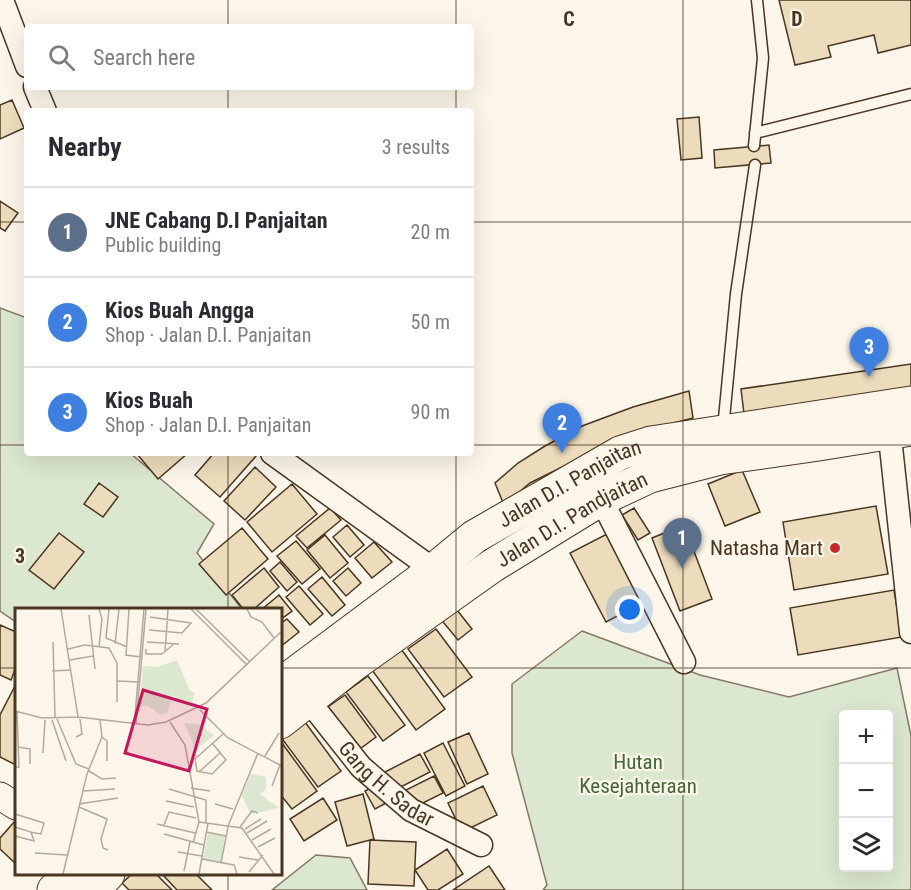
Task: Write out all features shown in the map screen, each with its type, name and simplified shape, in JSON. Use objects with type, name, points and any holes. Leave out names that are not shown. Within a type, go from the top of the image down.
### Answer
[{"type":"highway","name":"Jalan D.I. Panjaitan","points":[[294,693],[474,537],[620,453],[651,443],[723,432],[904,420]]},
{"type":"highway","name":"Jalan D.I. Pandjaitan","points":[[282,718],[294,693],[354,664],[492,566],[601,499],[650,476],[720,458],[904,420]]},
{"type":"highway","points":[[54,890],[68,875]]},
{"type":"highway","points":[[93,890],[106,875]]},
{"type":"street","points":[[2,0],[24,58]]},
{"type":"street","points":[[36,90],[44,108]]},
{"type":"street","points":[[904,420],[911,632]]},
{"type":"street","points":[[276,456],[434,570]]},
{"type":"street","points":[[601,499],[684,662]]},
{"type":"street","name":"Gang H. Sadar","points":[[294,693],[361,767],[411,810],[481,845]]},
{"type":"street","points":[[0,796],[15,805]]},
{"type":"lane","points":[[754,146],[763,58],[757,0]]},
{"type":"lane","points":[[755,133],[911,94]]},
{"type":"lane","points":[[723,432],[736,294],[755,165]]},
{"type":"green space","points":[[0,308],[24,317],[24,456],[134,456],[214,524],[197,553],[241,608],[15,608],[15,621],[0,611]]},
{"type":"green space","name":"Hutan Kesejahteraan","points":[[582,631],[700,675],[789,697],[897,668],[911,736],[911,890],[543,890],[547,885],[512,753],[512,684]]},
{"type":"green space","points":[[316,855],[350,858],[367,890],[272,890]]},
{"type":"building","points":[[779,0],[911,0],[911,45],[878,53],[874,35],[828,46],[831,57],[795,65]]},
{"type":"building","points":[[12,100],[24,128],[0,139],[0,105]]},
{"type":"building","points":[[699,117],[702,158],[681,160],[677,119]]},
{"type":"building","points":[[769,145],[771,163],[715,168],[714,150]]},
{"type":"building","points":[[0,201],[18,213],[5,231],[0,228]]},
{"type":"building","points":[[911,364],[911,389],[744,414],[741,389]]},
{"type":"building","points":[[689,391],[693,418],[627,435],[530,483],[504,505],[495,483],[518,463],[545,446],[582,426],[633,407]]},
{"type":"building","points":[[139,456],[185,456],[158,479]]},
{"type":"building","points":[[211,456],[256,456],[220,497],[195,475]]},
{"type":"building","points":[[255,467],[276,487],[245,520],[224,501]]},
{"type":"building","points":[[742,470],[760,512],[725,526],[708,484]]},
{"type":"building","points":[[99,483],[118,497],[103,517],[84,504]]},
{"type":"building","points":[[292,484],[317,514],[272,552],[247,522]]},
{"type":"building","name":"Natasha Mart","points":[[876,506],[888,574],[794,590],[783,522]]},
{"type":"building","points":[[330,508],[341,520],[307,548],[296,536]]},
{"type":"building","points":[[634,508],[650,533],[638,540],[622,515]]},
{"type":"building","points":[[347,525],[364,545],[350,557],[333,537]]},
{"type":"building","points":[[684,525],[712,599],[680,611],[652,538]]},
{"type":"building","points":[[242,528],[268,559],[226,595],[199,564]]},
{"type":"building","points":[[59,533],[84,552],[54,589],[29,570]]},
{"type":"building","points":[[607,534],[644,602],[606,622],[570,553]]},
{"type":"building","points":[[325,535],[348,563],[330,578],[307,550]]},
{"type":"building","points":[[296,541],[320,569],[302,584],[277,556]]},
{"type":"building","points":[[374,542],[392,562],[372,578],[355,558]]},
{"type":"building","points":[[280,562],[297,582],[287,591],[270,571]]},
{"type":"building","points":[[264,568],[279,587],[255,608],[242,608],[232,595]]},
{"type":"building","points":[[348,568],[361,583],[346,596],[333,581]]},
{"type":"building","points":[[322,577],[345,605],[332,616],[308,589]]},
{"type":"building","points":[[299,586],[323,614],[310,625],[286,597]]},
{"type":"building","points":[[894,590],[902,637],[798,655],[790,608]]},
{"type":"building","points":[[279,595],[292,611],[282,618],[282,608],[263,608]]},
{"type":"building","points":[[453,605],[472,629],[458,640],[438,616]]},
{"type":"building","points":[[287,619],[299,632],[282,645],[282,623]]},
{"type":"building","points":[[0,625],[15,632],[15,670],[11,680],[0,675]]},
{"type":"building","points":[[436,629],[472,677],[444,697],[408,649]]},
{"type":"building","points":[[401,649],[445,709],[416,730],[372,670]]},
{"type":"building","points":[[368,676],[405,725],[383,741],[346,692]]},
{"type":"building","points":[[15,686],[15,764],[0,757],[0,715]]},
{"type":"building","points":[[345,695],[376,737],[353,754],[322,711]]},
{"type":"building","points":[[302,718],[341,771],[318,787],[282,739],[282,734]]},
{"type":"building","points":[[469,733],[488,774],[467,784],[448,742]]},
{"type":"building","points":[[282,743],[317,791],[292,809],[282,796]]},
{"type":"building","points":[[443,743],[465,786],[446,796],[424,753]]},
{"type":"building","points":[[420,754],[430,772],[393,791],[383,773]]},
{"type":"building","points":[[434,776],[443,793],[413,808],[404,791]]},
{"type":"building","points":[[378,784],[388,802],[375,809],[365,791]]},
{"type":"building","points":[[483,786],[497,815],[462,832],[448,803]]},
{"type":"building","points":[[363,794],[374,839],[347,846],[335,802]]},
{"type":"building","points":[[323,798],[337,820],[304,841],[290,819]]},
{"type":"building","points":[[15,821],[15,863],[0,849],[0,838]]},
{"type":"building","points":[[370,840],[416,842],[414,886],[368,884]]},
{"type":"building","points":[[447,849],[463,874],[438,890],[428,890],[415,870]]},
{"type":"building","points":[[489,866],[505,890],[453,890]]},
{"type":"building","points":[[131,875],[157,875],[172,890],[129,890],[122,883]]},
{"type":"building","points":[[163,875],[197,875],[212,890],[177,890]]},
{"type":"place","name":"Kios Buah","points":[[869,377]]},
{"type":"place","name":"Kios Buah Angga","points":[[562,453]]},
{"type":"place","name":"Natasha Mart","points":[[835,548]]},
{"type":"place","name":"JNE Cabang D.I Panjaitan","points":[[682,568]]}]
